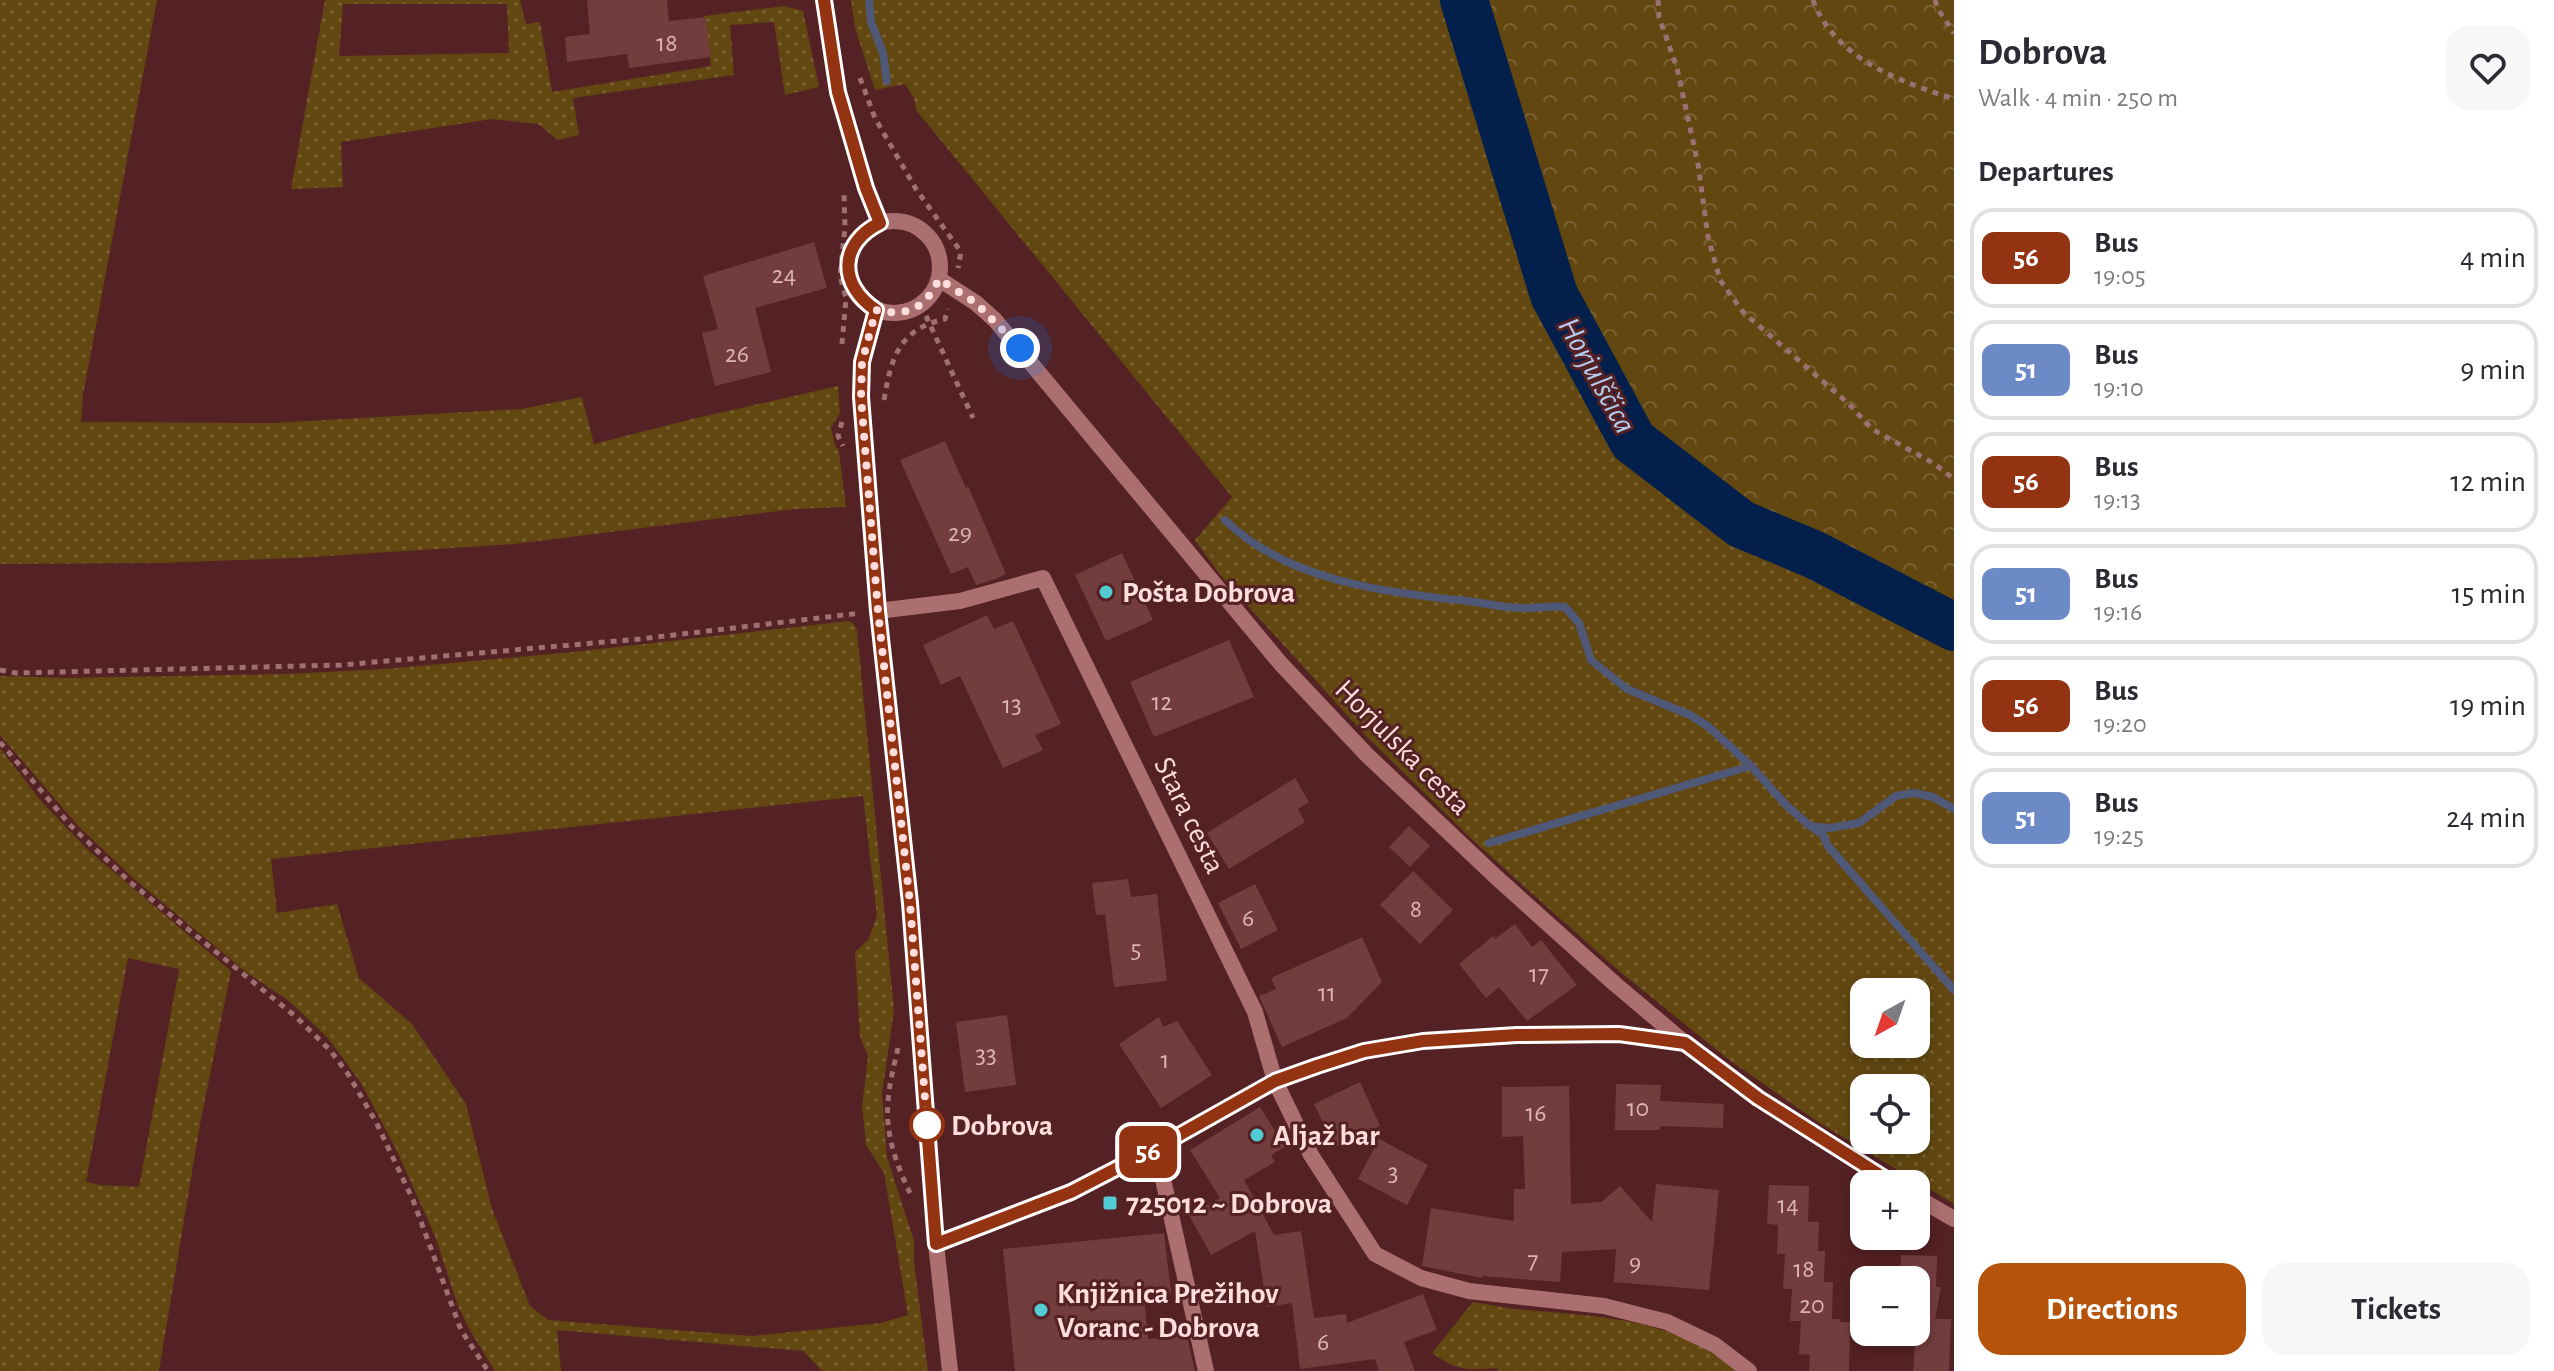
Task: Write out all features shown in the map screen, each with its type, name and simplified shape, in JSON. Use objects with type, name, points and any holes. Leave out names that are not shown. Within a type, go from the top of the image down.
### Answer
[{"type":"street","points":[[824,0],[838,92],[866,188],[880,223]]},
{"type":"street","points":[[896,221],[912,225],[926,234],[936,247],[940,263],[939,279],[932,294],[921,305],[907,312],[876,310],[863,301],[853,288],[848,273],[849,257],[855,242],[866,230],[880,223],[896,221]]},
{"type":"street","name":"Horjulska cesta","points":[[939,279],[976,303],[995,320],[1281,664],[1367,755],[1496,877],[1685,1043],[1758,1098],[1872,1170]]},
{"type":"street","points":[[876,310],[862,362],[861,397],[878,611],[910,903],[936,1244],[950,1371]]},
{"type":"street","name":"Stara cesta","points":[[878,611],[960,601],[1043,578],[1255,1012],[1275,1081],[1311,1155],[1375,1254],[1421,1278],[1469,1291],[1604,1306],[1667,1322],[1715,1345],[1749,1371]]},
{"type":"street","points":[[936,1244],[1071,1192],[1275,1081],[1364,1051],[1423,1041],[1517,1035],[1619,1034],[1685,1043]]},
{"type":"street","points":[[1156,1148],[1206,1371]]},
{"type":"street","points":[[1930,1205],[1954,1219]]},
{"type":"path","points":[[1658,0],[1659,17],[1677,68],[1698,164],[1708,237],[1720,280],[1743,312],[1849,404],[1872,429],[1933,463],[1954,479]]},
{"type":"path","points":[[1813,0],[1818,15],[1836,38],[1868,65],[1954,99]]},
{"type":"path","points":[[1935,0],[1954,33]]},
{"type":"path","points":[[842,354],[846,298],[840,276],[845,227],[843,188]]},
{"type":"path","points":[[921,305],[973,418]]},
{"type":"path","points":[[842,413],[842,423]]},
{"type":"path","points":[[0,670],[16,673],[341,665],[578,646],[878,611]]},
{"type":"path","points":[[0,742],[71,826],[130,882],[295,1016],[330,1050],[376,1122],[413,1200],[461,1330],[488,1371]]},
{"type":"green space","points":[[0,0],[157,0],[83,395],[81,422],[274,423],[521,409],[582,397],[594,444],[838,386],[840,413],[831,427],[839,452],[846,507],[795,509],[514,544],[297,558],[0,564]]},
{"type":"green space","points":[[325,0],[520,0],[526,24],[540,22],[552,92],[711,66],[704,16],[784,6],[803,11],[819,87],[785,95],[774,22],[730,25],[734,75],[573,98],[579,135],[558,140],[538,124],[492,119],[341,142],[343,187],[291,189]],"holes":[[[343,4],[507,4],[509,53],[339,56]]]},
{"type":"green space","points":[[851,0],[1442,0],[1512,223],[1541,283],[1677,499],[1773,532],[1954,656],[1954,1204],[1930,1190],[1930,1170],[1898,1170],[1871,1154],[1930,1154],[1930,1074],[1850,1074],[1850,1141],[1728,1059],[1619,971],[1479,846],[1366,736],[1221,576],[1195,540],[1232,497],[916,110],[914,98],[905,84],[875,90],[855,28]]},
{"type":"green space","points":[[1442,0],[1954,0],[1954,656],[1773,532],[1677,499],[1600,413],[1512,223]]},
{"type":"green space","points":[[849,621],[854,624],[894,1010],[882,1094],[887,1157],[914,1241],[928,1371],[822,1371],[803,1351],[557,1330],[561,1371],[495,1371],[458,1306],[435,1236],[396,1149],[361,1083],[328,1038],[289,1001],[246,972],[133,878],[80,828],[0,735],[0,676],[66,678],[285,674],[385,669],[573,652]],"holes":[[[863,796],[877,916],[868,940],[855,952],[860,1037],[868,1056],[862,1106],[866,1145],[884,1173],[908,1315],[881,1323],[752,1336],[548,1320],[530,1306],[492,1209],[466,1104],[412,1024],[359,978],[337,904],[277,913],[271,859]]]},
{"type":"green space","points":[[0,748],[41,801],[88,850],[231,971],[200,1124],[159,1371],[0,1371]],"holes":[[[128,958],[179,969],[139,1187],[86,1182]]]},
{"type":"green space","points":[[1473,1302],[1637,1323],[1688,1340],[1713,1353],[1736,1371],[1498,1371],[1497,1368],[1462,1368],[1432,1353]]},
{"type":"building","points":[[587,0],[667,0],[669,21],[705,17],[711,57],[629,68],[627,54],[567,62],[565,37],[590,34]]},
{"type":"building","points":[[814,242],[827,288],[755,308],[771,372],[715,386],[702,333],[718,329],[703,276]]},
{"type":"building","points":[[945,441],[1006,574],[976,585],[968,567],[951,574],[900,460]]},
{"type":"building","points":[[1122,553],[1153,620],[1106,641],[1075,575]]},
{"type":"building","points":[[987,615],[994,629],[1013,621],[1061,724],[1035,735],[1043,750],[1003,768],[960,676],[941,685],[923,645]]},
{"type":"building","points":[[1229,640],[1254,697],[1154,737],[1130,682]]},
{"type":"building","points":[[1295,778],[1309,802],[1298,809],[1305,822],[1229,869],[1207,833]]},
{"type":"building","points":[[1409,826],[1430,846],[1410,867],[1389,847]]},
{"type":"building","points":[[1413,871],[1453,910],[1420,944],[1380,905]]},
{"type":"building","points":[[1128,879],[1131,897],[1157,894],[1167,981],[1114,987],[1105,914],[1096,915],[1092,883]]},
{"type":"building","points":[[1255,884],[1278,930],[1241,949],[1218,903]]},
{"type":"building","points":[[1515,924],[1532,947],[1541,940],[1577,985],[1527,1021],[1499,987],[1486,998],[1459,964],[1493,936],[1495,939]]},
{"type":"building","points":[[1362,937],[1382,982],[1347,1018],[1282,1047],[1259,996],[1276,989],[1271,978]]},
{"type":"building","points":[[1007,1015],[1016,1085],[965,1092],[956,1022]]},
{"type":"building","points":[[1159,1017],[1163,1027],[1177,1021],[1212,1075],[1161,1108],[1119,1044]]},
{"type":"building","points":[[1360,1082],[1380,1126],[1335,1147],[1314,1104]]},
{"type":"building","points":[[1616,1084],[1661,1085],[1660,1101],[1724,1104],[1723,1128],[1660,1126],[1660,1130],[1615,1130]]},
{"type":"building","points":[[1569,1086],[1571,1204],[1601,1202],[1620,1186],[1652,1222],[1656,1184],[1719,1190],[1709,1290],[1614,1282],[1616,1249],[1562,1252],[1560,1282],[1482,1278],[1422,1266],[1431,1208],[1514,1221],[1514,1189],[1525,1189],[1523,1136],[1502,1137],[1502,1087]]},
{"type":"building","points":[[1260,1107],[1285,1147],[1271,1155],[1275,1162],[1244,1180],[1274,1235],[1301,1231],[1314,1318],[1346,1314],[1347,1323],[1423,1294],[1437,1330],[1404,1342],[1415,1371],[1379,1371],[1375,1359],[1300,1369],[1292,1303],[1267,1307],[1255,1231],[1211,1255],[1189,1215],[1220,1198],[1190,1150]]},
{"type":"building","points":[[1379,1139],[1428,1165],[1407,1205],[1358,1179]]},
{"type":"building","points":[[1769,1185],[1809,1186],[1808,1222],[1819,1222],[1818,1251],[1825,1251],[1824,1282],[1833,1282],[1832,1319],[1850,1322],[1849,1371],[1809,1371],[1810,1355],[1799,1354],[1801,1321],[1790,1321],[1792,1289],[1783,1289],[1785,1254],[1777,1254],[1778,1225],[1767,1224]]},
{"type":"building","points":[[1164,1233],[1171,1293],[1144,1296],[1148,1339],[1187,1336],[1195,1371],[1015,1371],[1003,1249]]},
{"type":"building","points":[[1901,1255],[1937,1256],[1936,1287],[1941,1287],[1935,1319],[1951,1319],[1949,1371],[1913,1371],[1915,1346],[1930,1346],[1930,1266],[1901,1266]]},
{"type":"waterway","points":[[869,0],[871,22],[883,53],[887,81]]},
{"type":"waterway","name":"Horjulščica","points":[[1464,0],[1554,295],[1633,441],[1741,524],[1815,555],[1954,627]]},
{"type":"waterway","points":[[1225,520],[1250,541],[1277,557],[1338,580],[1370,588],[1508,607],[1565,607],[1579,623],[1591,660],[1627,689],[1690,715],[1709,727],[1810,826],[1830,828],[1859,823],[1896,796],[1914,793],[1933,797],[1954,809]]},
{"type":"waterway","points":[[1489,843],[1751,766]]},
{"type":"waterway","points":[[1813,828],[1823,835],[1828,846],[1954,990]]},
{"type":"bus line","name":"56","points":[[824,0],[838,92],[866,188],[880,223],[866,230],[855,242],[849,257],[848,273],[853,288],[863,301],[876,310],[862,362],[861,397],[878,611],[910,903],[936,1244],[1071,1192],[1275,1081],[1364,1051],[1423,1041],[1517,1035],[1619,1034],[1685,1043],[1758,1098],[1871,1170]]},
{"type":"place","name":"Pošta Dobrova","points":[[1106,592]]},
{"type":"place","name":"Dobrova","points":[[927,1125]]},
{"type":"place","name":"Aljaž bar","points":[[1257,1135]]},
{"type":"place","name":"725012 ~ Dobrova","points":[[1110,1203]]},
{"type":"place","name":"Knjižnica Prežihov Voranc - Dobrova","points":[[1041,1310]]},
{"type":"route","points":[[927,1125],[910,903],[878,611],[861,397],[862,362],[876,310],[907,312],[921,305],[932,294],[939,279],[976,303],[1020,348]]}]
